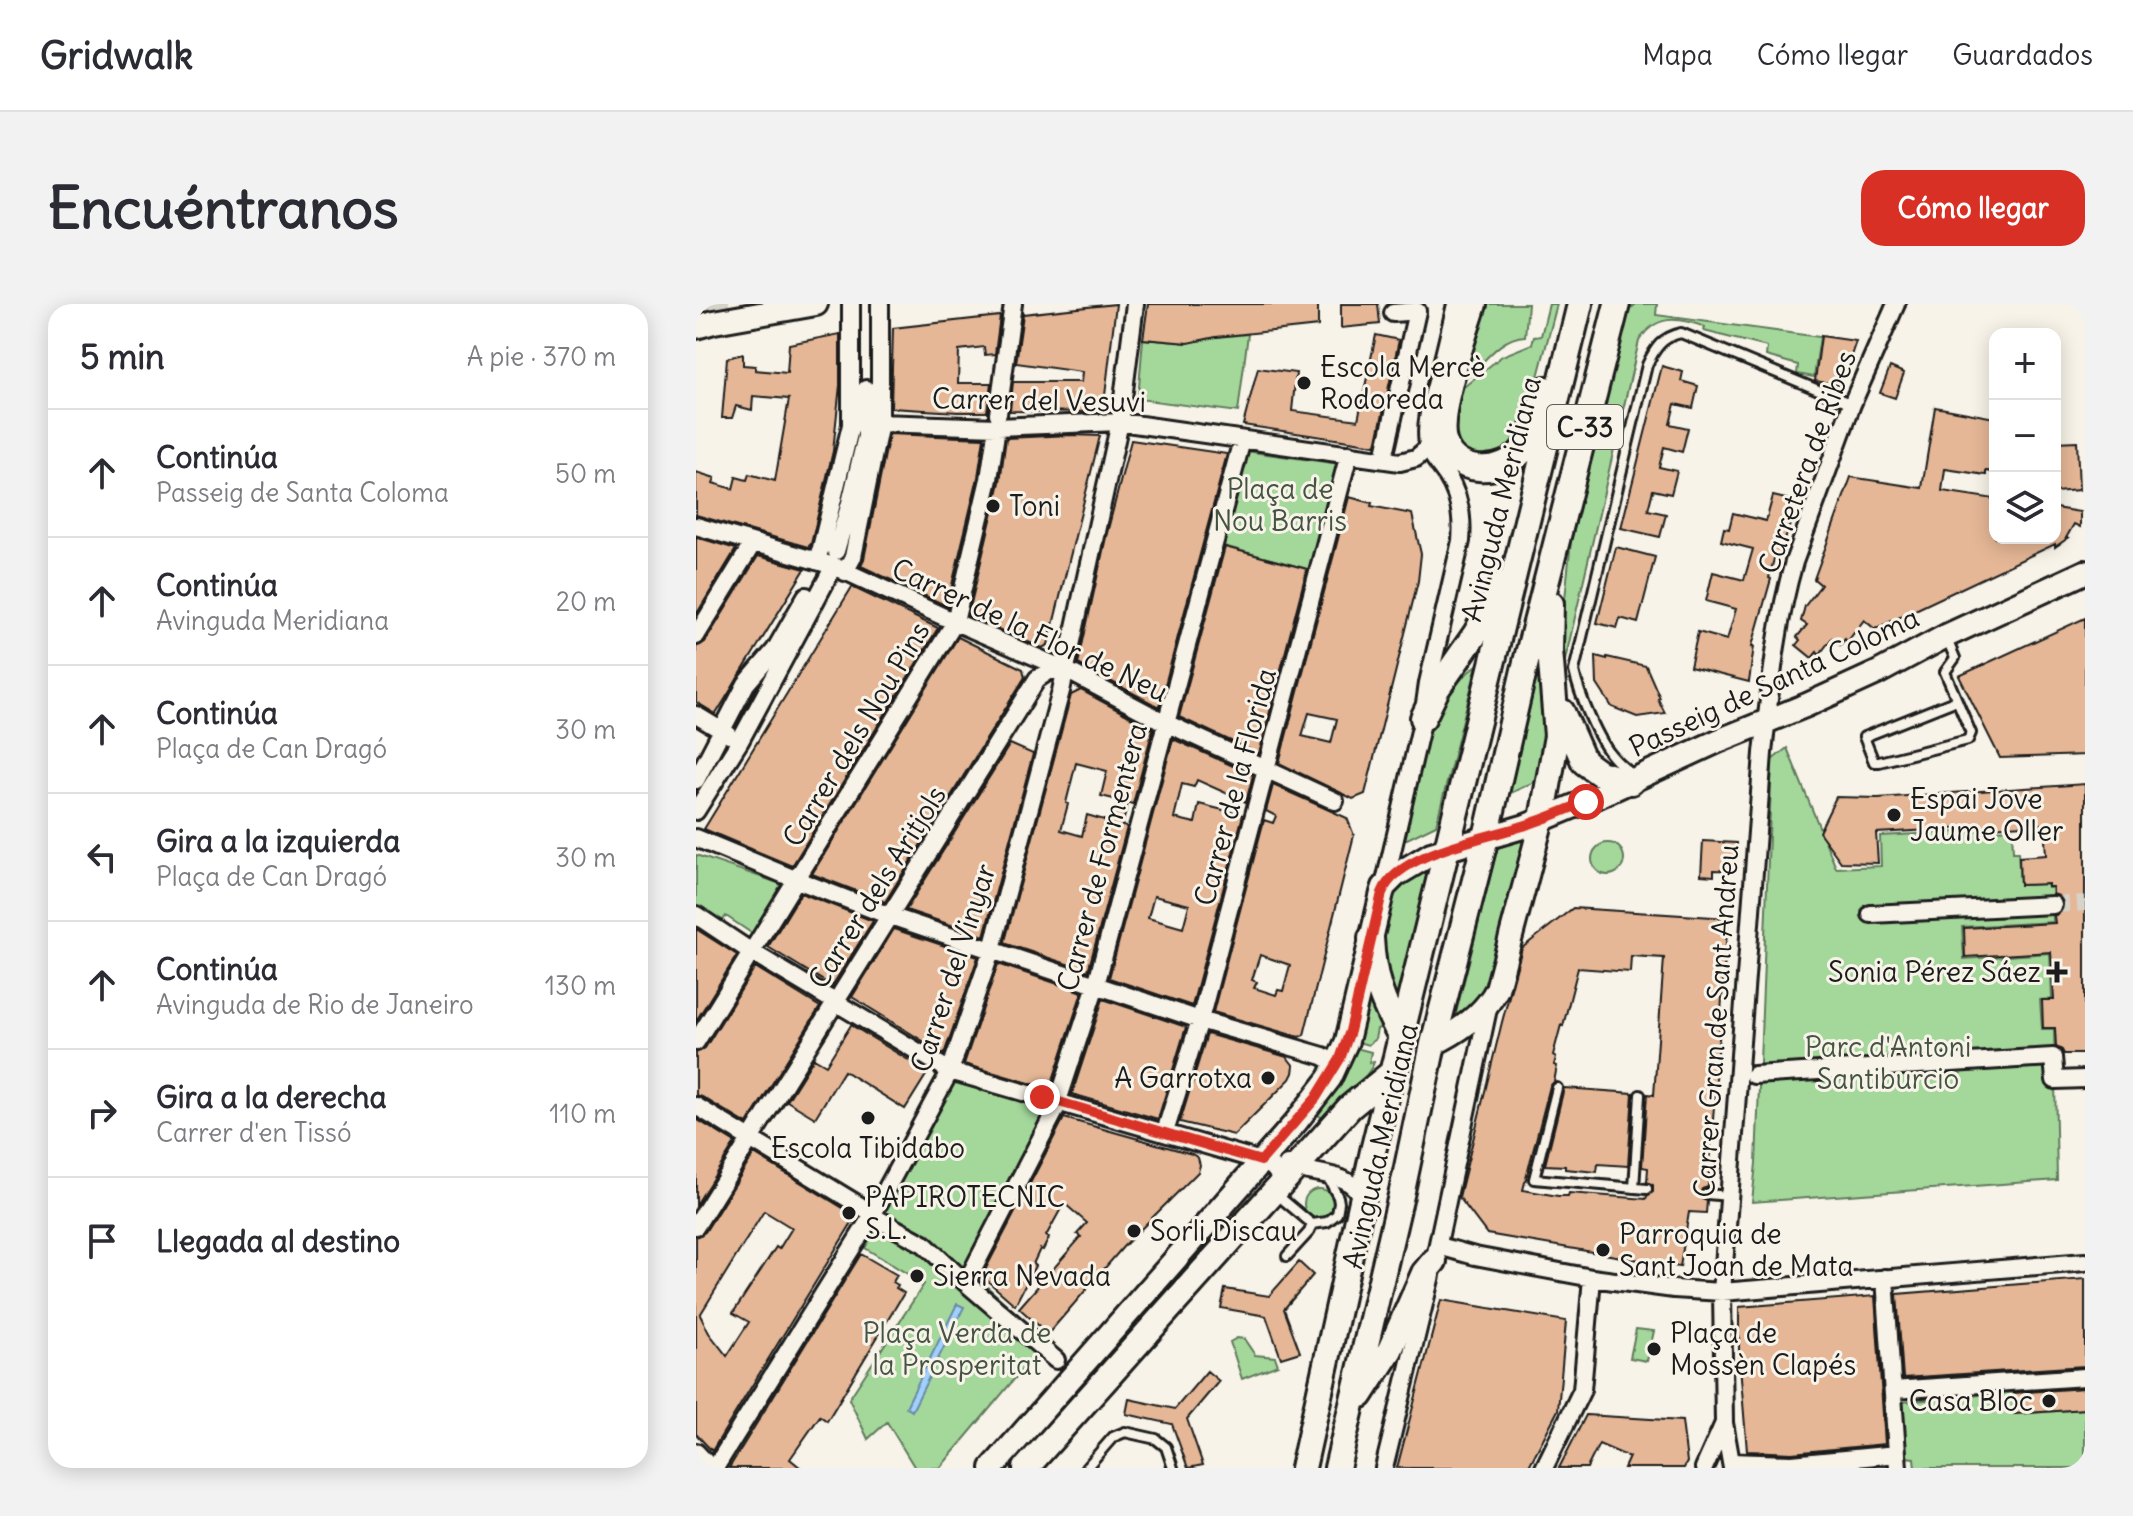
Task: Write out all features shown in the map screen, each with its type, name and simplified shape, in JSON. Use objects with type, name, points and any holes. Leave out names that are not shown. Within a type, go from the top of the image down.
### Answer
[{"type":"main road","points":[[1474,304],[1446,400],[1443,437],[1448,451],[1458,462],[1483,469],[1508,462],[1526,445],[1578,304]]},
{"type":"main road","name":"Avinguda Meridiana","points":[[1303,1468],[1362,1199],[1578,304]]},
{"type":"main road","name":"Avinguda Meridiana","points":[[1337,1468],[1433,1044],[1617,304]]},
{"type":"main road","points":[[1423,718],[1437,689],[1476,633],[1521,550]]},
{"type":"main road","points":[[1539,830],[1557,736],[1550,630],[1554,550]]},
{"type":"main road","points":[[1553,679],[1569,730],[1584,762],[1599,773],[1634,780]]},
{"type":"main road","points":[[1371,938],[1374,973],[1384,1004],[1401,1037]]},
{"type":"main road","points":[[1026,1468],[1350,1107],[1433,1044]]},
{"type":"main road","points":[[1351,1410],[1390,1350],[1420,1281],[1436,1253]]},
{"type":"street","points":[[696,327],[816,304]]},
{"type":"street","points":[[831,564],[821,548],[851,425],[851,304]]},
{"type":"street","points":[[696,780],[725,732],[746,684],[775,650],[831,564],[853,557],[880,423],[880,304]]},
{"type":"street","name":"Carrer dels Nou Pins","points":[[696,1042],[955,622],[989,479],[1013,304]]},
{"type":"street","name":"Carrer del Vinyar","points":[[713,1468],[873,1214],[950,1071],[992,949],[1061,691],[1120,422],[1135,304]]},
{"type":"street","points":[[1429,447],[1428,420],[1456,304]]},
{"type":"street","points":[[1386,449],[1417,311],[1392,309]]},
{"type":"street","name":"Carretera de Ribes","points":[[1766,721],[1789,580],[1852,404],[1892,309]]},
{"type":"street","points":[[696,811],[740,741],[831,564],[866,436],[866,389]]},
{"type":"street","name":"Carrer del Vesuvi","points":[[880,423],[997,420],[1120,422],[1400,462],[1416,458],[1429,447]]},
{"type":"street","name":"Carrer de Formentera","points":[[1057,1106],[1096,985],[1242,440]]},
{"type":"street","name":"Avinguda Meridiana","points":[[1384,887],[1463,525],[1457,495],[1429,447]]},
{"type":"street","name":"Carrer de la Florida","points":[[1165,1132],[1200,1020],[1349,454]]},
{"type":"street","name":"Carrer de la Flor de Neu","points":[[696,526],[831,564],[1064,669],[1166,723],[1335,801]]},
{"type":"street","points":[[696,636],[753,543]]},
{"type":"street","name":"Passeig de Santa Coloma","points":[[1486,837],[1539,830],[1634,780],[1877,673],[1946,636],[2085,572]]},
{"type":"street","name":"Carrer dels Aritjols","points":[[696,1226],[1037,679],[1049,671],[1064,669]]},
{"type":"street","points":[[696,715],[725,732]]},
{"type":"street","name":"Carrer Gran de Sant Andreu","points":[[1732,1465],[1724,1423],[1722,1292],[1766,721]]},
{"type":"street","points":[[1384,1468],[1430,1284],[1489,1004],[1507,960],[1539,830]]},
{"type":"street","points":[[992,1468],[1316,1098],[1336,1067],[1347,1041],[1384,887],[1412,864],[1446,849],[1486,837]]},
{"type":"street","points":[[696,838],[890,916],[1200,1020],[1323,1056],[1336,1067]]},
{"type":"street","points":[[1871,914],[2053,905]]},
{"type":"street","points":[[696,915],[750,951],[950,1071],[1057,1106],[1165,1132],[1261,1161],[1276,1170],[1281,1185]]},
{"type":"street","points":[[1433,1044],[1489,1004]]},
{"type":"street","points":[[1754,1075],[2053,1057],[2055,1080],[2085,1079]]},
{"type":"street","points":[[696,1106],[748,1143],[924,1244],[1056,1360]]},
{"type":"street","points":[[966,1283],[1057,1106]]},
{"type":"street","points":[[1277,1143],[1279,1157],[1286,1165],[1281,1185]]},
{"type":"street","points":[[1281,1185],[1326,1175],[1353,1184],[1362,1199]]},
{"type":"street","points":[[1436,1253],[1475,1256],[1592,1278],[1722,1292],[2085,1262]]},
{"type":"street","points":[[1544,1468],[1582,1390],[1592,1278]]},
{"type":"street","points":[[1732,1465],[1897,1461],[1885,1278]]},
{"type":"street","points":[[1893,1390],[2085,1377]]},
{"type":"street","points":[[1704,1468],[1724,1423]]},
{"type":"street","points":[[696,1452],[713,1468]]},
{"type":"lane","points":[[1634,780],[1602,741],[1577,688],[1574,671],[1647,365],[1655,349],[1670,335],[1681,333],[1852,404]]},
{"type":"lane","points":[[1946,636],[1955,658],[1945,672],[1957,700],[1971,733],[1968,740],[1874,762],[1864,737],[1957,700]]},
{"type":"lane","points":[[1557,1088],[1534,1179],[1647,1189]]},
{"type":"lane","points":[[1634,1188],[1640,1095]]},
{"type":"lane","points":[[1405,1221],[1420,1150],[1418,1119]]},
{"type":"lane","points":[[1312,1224],[1327,1222],[1339,1209],[1338,1197],[1326,1175]]},
{"type":"lane","points":[[1281,1185],[1312,1224]]},
{"type":"lane","points":[[1707,1194],[1729,1196]]},
{"type":"lane","points":[[1287,1256],[1309,1232],[1312,1224]]},
{"type":"lane","points":[[1371,1323],[1387,1302]]},
{"type":"lane","points":[[1086,1468],[1113,1437],[1125,1432],[1156,1439],[1166,1447],[1173,1468]]},
{"type":"green space","points":[[1480,304],[1528,304],[1525,336],[1501,345],[1469,376],[1461,368]]},
{"type":"green space","points":[[1549,304],[1557,304],[1528,415],[1516,442],[1490,462],[1461,453],[1449,428],[1460,390],[1502,356],[1532,344],[1534,337],[1541,336]]},
{"type":"green space","points":[[1636,304],[1657,304],[1656,315],[1820,337],[1814,377],[1797,374],[1798,365],[1766,356],[1767,347],[1704,331],[1705,327],[1695,324],[1668,320],[1646,332],[1639,341],[1563,669],[1562,628],[1571,541],[1629,310]]},
{"type":"green space","points":[[1248,334],[1238,412],[1138,399],[1143,339],[1188,343]]},
{"type":"green space","name":"Plaça de Nou Barris","points":[[1245,451],[1340,464],[1311,570],[1220,545]]},
{"type":"green space","points":[[1477,665],[1436,825],[1401,842],[1418,769],[1434,722],[1459,682]]},
{"type":"green space","points":[[1537,677],[1548,714],[1540,779],[1509,794]]},
{"type":"green space","name":"Parc d'Antoni Santiburcio","points":[[1787,748],[1836,868],[1881,866],[1880,836],[2012,829],[2013,852],[2018,852],[2020,885],[2047,884],[2048,888],[2052,888],[2053,922],[1962,927],[1964,959],[2050,953],[2052,999],[2040,1000],[2042,1029],[2054,1029],[2057,1180],[1752,1202],[1772,760]]},
{"type":"green space","points":[[1524,837],[1490,976],[1481,996],[1454,1021],[1498,846]]},
{"type":"green space","points":[[1608,843],[1619,848],[1624,859],[1619,870],[1608,875],[1597,870],[1592,859],[1597,848]]},
{"type":"green space","points":[[696,855],[784,885],[753,934],[726,916],[721,923],[696,905]]},
{"type":"green space","points":[[1426,869],[1396,1005],[1376,960],[1389,899],[1403,883]]},
{"type":"green space","points":[[1368,977],[1381,1018],[1375,1039],[1368,1045],[1358,1042]]},
{"type":"green space","points":[[1352,1047],[1371,1052],[1369,1063],[1374,1062],[1360,1083],[1325,1120],[1315,1113]]},
{"type":"green space","name":"Plaça Verda de la Prosperitat","points":[[955,1079],[1059,1110],[975,1276],[1047,1340],[940,1468],[915,1468],[887,1422],[868,1439],[849,1399],[924,1284],[865,1248]]},
{"type":"green space","points":[[1319,1189],[1330,1193],[1334,1204],[1330,1215],[1319,1219],[1308,1215],[1304,1204],[1308,1193]]},
{"type":"green space","points":[[1636,1329],[1654,1331],[1647,1361],[1630,1358]]},
{"type":"green space","points":[[1237,1338],[1244,1339],[1255,1355],[1275,1357],[1278,1365],[1242,1379],[1230,1342]]},
{"type":"green space","points":[[2013,1392],[2015,1414],[2085,1409],[2085,1468],[1915,1468],[1914,1458],[1906,1457],[1902,1402]]},
{"type":"water","points":[[957,1304],[964,1307],[912,1411],[906,1407]]},
{"type":"building","points":[[1116,304],[1103,412],[1010,411],[1013,382],[1081,382],[1082,372],[1016,363],[1023,314]]},
{"type":"building","points":[[1148,304],[1318,304],[1318,326],[1188,343],[1143,339]]},
{"type":"building","points":[[1341,304],[1378,304],[1380,324],[1341,328]]},
{"type":"building","points":[[1000,316],[995,354],[985,355],[984,347],[959,350],[958,383],[991,383],[987,412],[891,408],[893,328]]},
{"type":"building","points":[[840,334],[840,385],[833,451],[811,544],[808,547],[696,515],[696,472],[715,478],[713,483],[733,489],[736,477],[747,480],[749,474],[775,481],[789,399],[753,396],[752,410],[736,406],[732,418],[722,418],[727,358],[743,354],[743,365],[755,366],[755,370],[787,373],[789,344]]},
{"type":"building","points":[[1376,335],[1399,340],[1376,445],[1243,425],[1258,368],[1296,373],[1292,411],[1358,420]]},
{"type":"building","points":[[1821,336],[1856,341],[1848,364],[1843,363],[1840,385],[1815,381]]},
{"type":"building","points":[[1662,366],[1683,372],[1681,381],[1698,386],[1693,408],[1675,404],[1670,424],[1688,428],[1682,452],[1664,447],[1659,467],[1677,471],[1671,494],[1653,490],[1648,510],[1666,514],[1660,537],[1621,528]]},
{"type":"building","points":[[1890,367],[1904,373],[1895,398],[1880,393]]},
{"type":"building","points":[[1935,407],[1989,417],[1989,471],[1986,471],[1986,475],[1945,469],[1942,491],[1989,498],[1989,544],[2055,544],[1875,629],[1864,620],[1847,642],[1845,639],[1840,645],[1832,638],[1819,655],[1817,652],[1812,658],[1796,645],[1800,640],[1797,637],[1807,625],[1801,621],[1805,606],[1821,585],[1814,579],[1851,477],[1922,488]]},
{"type":"building","points":[[889,434],[984,438],[978,477],[947,606],[861,566]]},
{"type":"building","points":[[1100,436],[1048,645],[1042,648],[968,616],[1000,482],[1006,438]]},
{"type":"building","points":[[1131,440],[1227,454],[1159,707],[1078,664]]},
{"type":"building","points":[[2077,441],[2079,490],[2061,492],[2061,442]]},
{"type":"building","points":[[1773,496],[1794,501],[1780,556],[1775,555],[1752,646],[1749,682],[1690,667],[1698,632],[1727,640],[1736,609],[1706,601],[1713,572],[1744,580],[1753,549],[1721,541],[1724,528],[1729,529],[1733,513],[1766,521]]},
{"type":"building","points":[[1349,497],[1372,503],[1371,506],[1412,514],[1421,554],[1418,581],[1365,794],[1353,799],[1279,763]],"holes":[[[1309,713],[1337,719],[1331,743],[1302,736]]]},
{"type":"building","points":[[2061,509],[2080,512],[2080,527],[2074,524],[2068,538],[2061,543]]},
{"type":"building","points":[[696,537],[736,549],[696,615]]},
{"type":"building","points":[[1225,547],[1307,569],[1259,754],[1179,717]]},
{"type":"building","points":[[1616,547],[1655,557],[1638,623],[1620,618],[1617,628],[1597,623]]},
{"type":"building","points":[[758,556],[805,569],[716,714],[696,702],[696,647],[705,642]]},
{"type":"building","points":[[852,587],[938,628],[792,866],[704,829]]},
{"type":"building","points":[[2085,618],[2085,755],[2000,758],[1959,676]]},
{"type":"building","points":[[958,637],[1023,669],[1025,677],[885,902],[812,874]]},
{"type":"building","points":[[1596,656],[1646,666],[1665,713],[1637,717],[1612,707],[1597,684]]},
{"type":"building","points":[[1081,690],[1153,729],[1133,804],[1128,803],[1122,826],[1127,827],[1088,971],[1005,941],[1071,695]],"holes":[[[1076,763],[1107,771],[1101,796],[1118,800],[1111,822],[1087,815],[1082,836],[1061,830]]]},
{"type":"building","points":[[1173,739],[1253,775],[1246,802],[1197,780],[1194,787],[1182,784],[1174,818],[1195,823],[1199,804],[1243,815],[1192,1006],[1109,978]],"holes":[[[1154,896],[1189,905],[1183,928],[1148,918]]]},
{"type":"building","points":[[1010,744],[1033,754],[984,936],[906,910]]},
{"type":"building","points":[[2085,784],[2085,1054],[2064,1054],[2056,1047],[2055,1028],[2043,1028],[2042,1000],[2054,1000],[2051,952],[1965,957],[1964,928],[2055,923],[2054,916],[2062,911],[2063,900],[2053,894],[2053,887],[2048,887],[2048,884],[2020,885],[2019,857],[2046,855],[2044,824],[1876,833],[1878,863],[1841,862],[1819,832],[1836,797],[1878,798]]},
{"type":"building","points":[[1273,785],[1347,818],[1354,835],[1304,1035],[1299,1037],[1213,1012],[1264,820],[1273,823],[1276,816],[1266,811]],"holes":[[[1260,955],[1290,965],[1283,991],[1278,990],[1276,995],[1254,988],[1257,982],[1252,980]]]},
{"type":"building","points":[[1703,841],[1737,843],[1735,871],[1714,870],[1714,876],[1701,875]]},
{"type":"building","points":[[801,893],[873,921],[832,986],[768,947]]},
{"type":"building","points":[[1573,908],[1728,918],[1708,1187],[1702,1189],[1700,1194],[1707,1201],[1706,1213],[1689,1212],[1680,1267],[1487,1234],[1459,1197],[1522,948]],"holes":[[[1631,956],[1664,958],[1654,1095],[1647,1094],[1642,1167],[1648,1168],[1647,1182],[1653,1185],[1653,1192],[1646,1199],[1569,1193],[1568,1196],[1558,1196],[1523,1190],[1550,1086],[1554,1082],[1557,1066],[1554,1065],[1556,1057],[1553,1055],[1578,968],[1630,972]]]},
{"type":"building","points":[[696,929],[737,955],[696,1021]]},
{"type":"building","points":[[894,929],[978,957],[944,1054],[852,997]]},
{"type":"building","points":[[998,964],[1082,992],[1050,1089],[964,1064]]},
{"type":"building","points":[[755,967],[820,1007],[747,1124],[696,1095],[696,1053],[705,1048]]},
{"type":"building","points":[[1103,999],[1186,1027],[1158,1119],[1072,1094]]},
{"type":"building","points":[[851,1025],[928,1072],[905,1109],[844,1071],[815,1118],[787,1101],[814,1058],[826,1065]]},
{"type":"building","points":[[1207,1034],[1287,1057],[1294,1066],[1290,1079],[1234,1135],[1180,1122]]},
{"type":"building","points":[[1564,1088],[1633,1093],[1628,1166],[1598,1164],[1597,1172],[1545,1165]]},
{"type":"building","points":[[1064,1118],[1192,1154],[1198,1158],[1200,1165],[1198,1172],[1123,1247],[1048,1334],[1019,1308],[1081,1237],[1077,1234],[1087,1223],[1064,1203],[1015,1305],[982,1276]]},
{"type":"building","points":[[696,1119],[735,1143],[696,1205]]},
{"type":"building","points":[[754,1154],[856,1216],[712,1451],[696,1434],[696,1237],[705,1232]],"holes":[[[764,1211],[792,1228],[733,1313],[749,1322],[727,1356],[700,1315]]]},
{"type":"building","points":[[861,1254],[897,1275],[893,1282],[904,1293],[827,1421],[820,1416],[790,1459],[801,1468],[729,1468]]},
{"type":"building","points":[[1299,1262],[1313,1275],[1284,1309],[1300,1352],[1281,1358],[1266,1316],[1221,1308],[1225,1289],[1269,1296]]},
{"type":"building","points":[[2085,1279],[2085,1366],[1903,1378],[1897,1294]]},
{"type":"building","points":[[1875,1296],[1885,1444],[1792,1453],[1747,1451],[1739,1353],[1739,1307]]},
{"type":"building","points":[[1441,1300],[1566,1321],[1558,1410],[1528,1468],[1397,1468]]},
{"type":"building","points":[[1207,1371],[1219,1381],[1187,1419],[1203,1465],[1188,1468],[1172,1424],[1126,1414],[1129,1399],[1175,1409]]},
{"type":"building","name":"Casa Bloc","points":[[2085,1388],[2085,1409],[2014,1414],[2013,1393]]},
{"type":"building","points":[[1586,1415],[1682,1421],[1687,1462],[1684,1468],[1624,1468],[1629,1457],[1599,1444],[1587,1468],[1559,1468]]},
{"type":"tunnel","points":[[704,317],[747,304]]},
{"type":"tunnel","points":[[2053,905],[2085,903]]},
{"type":"place","name":"Escola Mercè Rodoreda","points":[[1304,383]]},
{"type":"place","name":"Toni","points":[[993,506]]},
{"type":"place","name":"Espai Jove Jaume Oller","points":[[1894,815]]},
{"type":"place","name":"Sonia Pérez Sáez","points":[[2057,972]]},
{"type":"place","name":"A Garrotxa","points":[[1268,1078]]},
{"type":"place","name":"Escola Tibidabo","points":[[868,1118]]},
{"type":"place","name":"PAPIROTECNIC S.L.","points":[[849,1213]]},
{"type":"place","name":"Sorli Discau","points":[[1134,1231]]},
{"type":"place","name":"Parroquia de Sant Joan de Mata","points":[[1603,1250]]},
{"type":"place","name":"Sierra Nevada","points":[[917,1276]]},
{"type":"place","name":"Plaça de Mossèn Clapés","points":[[1654,1349]]},
{"type":"place","name":"Casa Bloc","points":[[2049,1401]]},
{"type":"route","points":[[1042,1097],[1261,1161],[1316,1098],[1340,1059],[1350,1031],[1382,893],[1391,878],[1431,854],[1526,826],[1586,802]]}]
